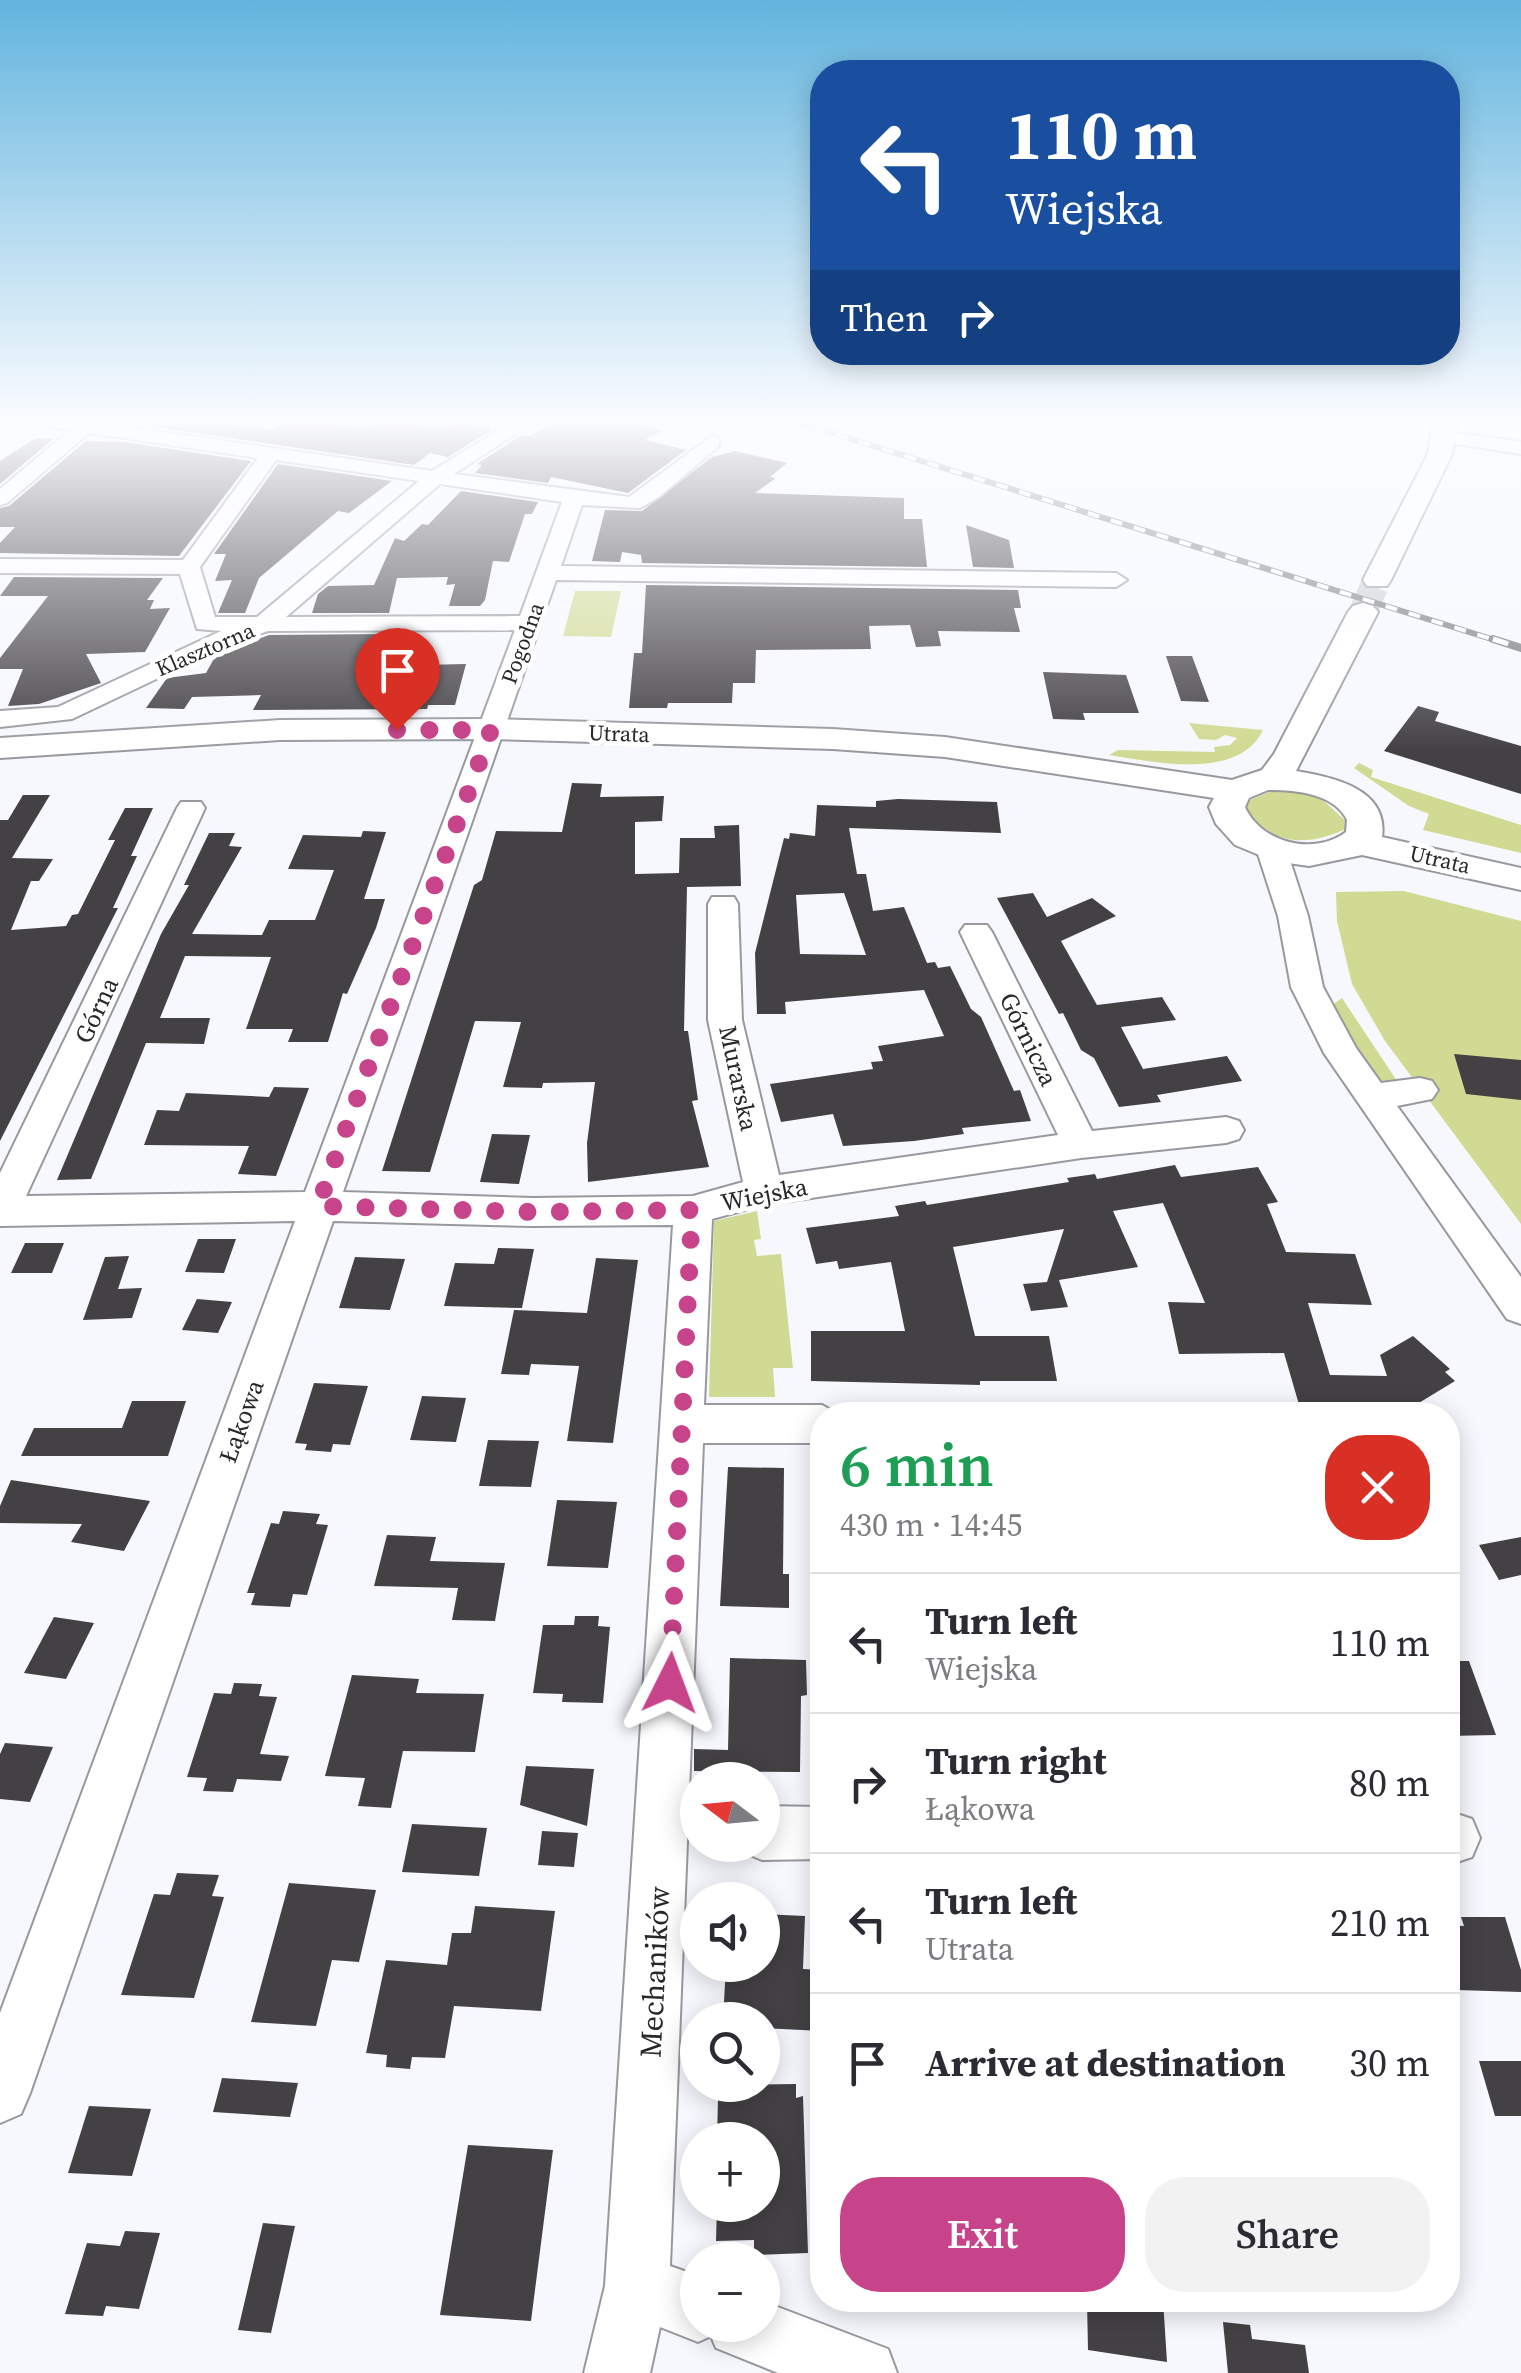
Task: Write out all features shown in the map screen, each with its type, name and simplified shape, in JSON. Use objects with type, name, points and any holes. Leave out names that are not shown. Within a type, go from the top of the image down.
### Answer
[{"type":"main road","points":[[1377,580],[1399,531]]},
{"type":"main road","points":[[1274,779],[1290,756],[1363,612]]},
{"type":"main road","points":[[1326,788],[1321,765],[1324,726],[1337,665]]},
{"type":"main road","name":"Utrata","points":[[0,748],[280,730],[487,739],[907,744],[1232,803]]},
{"type":"main road","name":"Utrata","points":[[0,769],[274,748],[487,739]]},
{"type":"main road","name":"Utrata","points":[[1232,803],[1248,784],[1274,779],[1326,788],[1351,801],[1362,832]]},
{"type":"main road","name":"Utrata","points":[[1232,803],[1252,839],[1271,848],[1331,854],[1362,832],[1521,860]]},
{"type":"main road","name":"Utrata","points":[[1362,832],[1521,879]]},
{"type":"street","points":[[189,566],[215,531]]},
{"type":"street","name":"Klasztorna","points":[[0,719],[63,714],[224,638],[262,625],[373,531]]},
{"type":"street","name":"Pogodna","points":[[487,739],[562,531]]},
{"type":"street","points":[[0,566],[189,566]]},
{"type":"street","points":[[189,566],[205,624],[531,624]]},
{"type":"street","points":[[546,573],[1116,580]]},
{"type":"street","name":"Łąkowa","points":[[0,2094],[487,739]]},
{"type":"street","name":"Górna","points":[[0,1211],[191,808]]},
{"type":"street","points":[[1271,848],[1293,916],[1307,987],[1341,1052],[1521,1308]]},
{"type":"street","points":[[1293,916],[1313,855]]},
{"type":"street","name":"Murarska","points":[[723,904],[724,1020],[764,1191]]},
{"type":"street","name":"Górnicza","points":[[976,932],[1082,1146]]},
{"type":"street","points":[[1372,1097],[1420,1090]]},
{"type":"street","name":"Wiejska","points":[[0,1211],[318,1206],[533,1212],[692,1210],[764,1191],[1226,1130]]},
{"type":"street","name":"Mechaników","points":[[680,1762],[682,1424],[692,1210]]},
{"type":"street","points":[[682,1424],[810,1424]]},
{"type":"street","name":"Mechaników","points":[[616,2373],[638,2286],[680,1832]]},
{"type":"street","points":[[780,1832],[810,1833]]},
{"type":"street","points":[[638,2286],[680,2302]]},
{"type":"street","points":[[780,2341],[864,2373]]},
{"type":"green space","points":[[575,591],[621,591],[611,637],[563,636]]},
{"type":"green space","points":[[1189,723],[1263,730],[1251,746],[1215,762],[1171,764],[1109,755],[1118,750],[1215,752],[1214,747],[1230,745],[1237,738],[1225,735],[1216,740],[1199,739]]},
{"type":"green space","points":[[1359,763],[1373,770],[1371,777],[1521,825],[1521,853],[1423,830],[1429,814],[1409,806],[1354,768]]},
{"type":"green space","points":[[1276,789],[1300,791],[1323,800],[1349,824],[1348,828],[1317,839],[1275,835],[1241,804]]},
{"type":"green space","points":[[1404,891],[1521,921],[1521,1224],[1385,1041],[1352,984],[1337,921],[1336,892]]},
{"type":"green space","points":[[1342,998],[1399,1084],[1375,1079],[1367,1071],[1331,1006]]},
{"type":"green space","points":[[757,1211],[761,1239],[754,1240],[757,1256],[781,1254],[793,1368],[773,1368],[775,1397],[709,1397],[714,1221]]},
{"type":"building","points":[[11,531],[198,531],[179,556],[0,553],[0,543]]},
{"type":"building","points":[[231,531],[315,531],[259,578],[245,613],[218,613],[232,580],[215,581],[226,554],[214,554]]},
{"type":"building","points":[[415,531],[519,531],[509,562],[493,561],[485,600],[480,606],[449,606],[455,584],[446,585],[448,577],[397,578],[389,613],[312,613],[318,594],[328,586],[374,585],[395,538],[404,541]]},
{"type":"building","points":[[600,531],[923,531],[927,567],[642,563],[641,555],[622,552],[620,562],[592,561]]},
{"type":"building","points":[[967,531],[982,531],[1009,540],[1014,568],[973,567]]},
{"type":"building","points":[[14,577],[163,578],[147,600],[154,600],[150,609],[170,608],[145,652],[86,654],[101,683],[39,704],[8,706],[23,669],[0,669],[0,658],[48,596],[0,596]]},
{"type":"building","points":[[646,585],[1018,590],[1021,608],[1014,608],[1020,632],[938,631],[941,646],[916,647],[910,625],[869,626],[871,649],[756,650],[755,683],[733,683],[732,703],[668,703],[667,708],[629,708],[634,653],[642,653]]},
{"type":"building","points":[[384,634],[383,639],[402,639],[397,660],[421,660],[420,665],[466,664],[455,705],[428,705],[427,709],[253,710],[261,695],[192,697],[184,709],[146,708],[167,678],[206,673],[216,655],[269,635]]},
{"type":"building","points":[[1166,656],[1192,656],[1209,702],[1181,701]]},
{"type":"building","points":[[1043,672],[1126,675],[1139,713],[1083,713],[1085,720],[1053,719]]},
{"type":"building","points":[[1418,706],[1439,712],[1435,721],[1521,746],[1521,794],[1384,751]]},
{"type":"building","points":[[572,783],[602,784],[600,797],[664,796],[662,821],[635,822],[635,874],[679,873],[680,838],[715,838],[714,826],[739,825],[741,886],[687,887],[684,1031],[688,1031],[698,1100],[692,1101],[709,1167],[588,1182],[587,1143],[595,1082],[543,1083],[542,1088],[503,1087],[521,1022],[475,1021],[430,1172],[382,1171],[474,885],[482,880],[496,831],[562,832]]},
{"type":"building","points":[[23,795],[50,795],[12,858],[53,859],[39,881],[31,881],[11,930],[66,926],[72,915],[78,914],[115,840],[108,840],[125,808],[153,808],[113,908],[118,908],[0,1141],[0,820],[8,820]]},
{"type":"building","points":[[876,801],[997,802],[1001,833],[849,828],[857,874],[866,874],[873,911],[904,907],[927,963],[935,962],[938,968],[950,966],[971,1009],[981,1017],[1014,1091],[1020,1090],[1031,1121],[962,1128],[964,1134],[914,1141],[843,1146],[833,1114],[781,1122],[770,1084],[873,1069],[871,1062],[883,1061],[878,1046],[944,1036],[924,990],[785,1002],[786,1014],[757,1014],[755,953],[784,838],[789,839],[790,833],[815,836],[817,805],[876,807]],"holes":[[[844,893],[866,955],[800,954],[796,895]]]},
{"type":"building","points":[[363,831],[386,832],[364,899],[385,899],[347,994],[343,993],[328,1042],[288,1042],[293,1029],[246,1029],[271,957],[185,956],[160,1018],[210,1018],[204,1044],[146,1043],[91,1179],[57,1180],[161,934],[189,885],[184,885],[209,833],[235,833],[229,846],[242,847],[192,934],[262,935],[269,920],[315,920],[334,870],[288,869],[303,835],[361,837]]},
{"type":"building","points":[[1033,893],[1047,917],[1092,898],[1116,916],[1061,941],[1097,1005],[1162,997],[1176,1020],[1121,1027],[1143,1069],[1227,1056],[1242,1081],[1157,1095],[1161,1102],[1119,1107],[1094,1058],[1081,1050],[1063,1013],[1059,1014],[997,898]]},
{"type":"building","points":[[1454,1054],[1521,1060],[1521,1100],[1466,1094]]},
{"type":"building","points":[[274,1087],[309,1088],[276,1176],[238,1174],[249,1146],[144,1145],[157,1110],[179,1111],[186,1093],[269,1097]]},
{"type":"building","points":[[492,1134],[530,1135],[519,1184],[480,1182]]},
{"type":"building","points":[[1175,1165],[1181,1177],[1258,1167],[1278,1202],[1267,1204],[1286,1252],[1355,1254],[1372,1305],[1308,1303],[1330,1375],[1387,1376],[1380,1355],[1413,1336],[1450,1369],[1445,1372],[1455,1381],[1420,1402],[1298,1402],[1284,1353],[1179,1354],[1168,1302],[1205,1303],[1163,1203],[1113,1211],[1138,1267],[1059,1280],[1068,1307],[1031,1311],[1023,1284],[1047,1282],[1064,1229],[953,1247],[975,1336],[1049,1336],[1057,1381],[980,1381],[980,1385],[811,1381],[811,1331],[905,1331],[891,1262],[839,1269],[837,1261],[816,1264],[806,1228],[899,1216],[895,1206],[925,1201],[927,1205],[1069,1182],[1067,1178],[1095,1174],[1097,1179]]},
{"type":"building","points":[[198,1239],[236,1239],[224,1273],[185,1272]]},
{"type":"building","points":[[25,1243],[64,1243],[52,1273],[11,1273]]},
{"type":"building","points":[[498,1248],[534,1249],[522,1308],[444,1306],[455,1263],[494,1264]]},
{"type":"building","points":[[129,1256],[118,1289],[142,1288],[132,1318],[83,1320],[105,1257]]},
{"type":"building","points":[[355,1257],[405,1259],[390,1310],[339,1308]]},
{"type":"building","points":[[596,1258],[638,1260],[613,1443],[567,1441],[579,1366],[531,1364],[529,1375],[501,1374],[514,1310],[587,1313]]},
{"type":"building","points":[[197,1299],[232,1302],[218,1333],[182,1330]]},
{"type":"building","points":[[314,1383],[368,1386],[350,1445],[333,1444],[331,1452],[305,1450],[307,1444],[295,1443]]},
{"type":"building","points":[[422,1396],[466,1398],[456,1442],[410,1440]]},
{"type":"building","points":[[132,1401],[186,1401],[168,1456],[21,1456],[34,1428],[122,1428]]},
{"type":"building","points":[[488,1440],[539,1441],[531,1487],[479,1486]]},
{"type":"building","points":[[728,1467],[784,1468],[783,1574],[789,1574],[789,1608],[720,1606]]},
{"type":"building","points":[[11,1480],[150,1501],[124,1551],[71,1542],[82,1524],[0,1523],[0,1506]]},
{"type":"building","points":[[557,1500],[617,1502],[608,1568],[547,1566]]},
{"type":"building","points":[[283,1511],[320,1514],[316,1524],[328,1525],[307,1595],[293,1594],[290,1607],[251,1605],[255,1593],[247,1593],[271,1523],[279,1524]]},
{"type":"building","points":[[387,1535],[436,1537],[430,1561],[505,1563],[495,1621],[452,1620],[458,1588],[374,1586]]},
{"type":"building","points":[[1521,1537],[1521,1575],[1499,1580],[1479,1545]]},
{"type":"building","points":[[575,1616],[599,1616],[598,1626],[610,1627],[603,1703],[562,1702],[563,1694],[533,1693],[543,1625],[574,1625]]},
{"type":"building","points":[[54,1617],[94,1623],[66,1679],[24,1673]]},
{"type":"building","points":[[730,1658],[806,1660],[807,1695],[801,1696],[800,1772],[780,1772],[780,1762],[694,1762],[694,1749],[728,1750]]},
{"type":"building","points":[[1460,1661],[1469,1661],[1496,1735],[1460,1736]]},
{"type":"building","points":[[352,1675],[419,1679],[416,1693],[484,1694],[475,1752],[403,1751],[391,1808],[358,1806],[365,1778],[325,1776]]},
{"type":"building","points":[[234,1683],[262,1684],[259,1696],[277,1697],[260,1754],[289,1756],[281,1781],[237,1779],[233,1792],[203,1791],[207,1778],[187,1777],[214,1693],[231,1694]]},
{"type":"building","points":[[5,1743],[53,1747],[30,1802],[0,1799],[0,1754]]},
{"type":"building","points":[[526,1766],[594,1769],[587,1826],[520,1805]]},
{"type":"building","points":[[412,1824],[487,1828],[479,1876],[402,1872]]},
{"type":"building","points":[[542,1831],[578,1833],[574,1867],[538,1865]]},
{"type":"building","points":[[177,1873],[219,1875],[212,1896],[224,1897],[194,1998],[121,1995],[154,1894],[170,1895]]},
{"type":"building","points":[[289,1883],[376,1890],[359,1962],[332,1960],[316,2026],[251,2022]]},
{"type":"building","points":[[475,1906],[555,1911],[541,2011],[454,2006],[445,2058],[412,2057],[410,2069],[386,2067],[387,2055],[366,2053],[386,1960],[447,1965],[452,1933],[471,1933]]},
{"type":"building","points":[[780,1915],[805,1916],[803,1969],[810,1969],[810,2030],[780,2029],[780,2002],[724,2002],[725,1982],[780,1982]]},
{"type":"building","points":[[1461,1917],[1505,1917],[1521,1970],[1521,1992],[1460,1990],[1460,1926],[1464,1926]]},
{"type":"building","points":[[1479,2061],[1521,2061],[1521,2116],[1495,2116]]},
{"type":"building","points":[[222,2078],[298,2083],[290,2117],[213,2112]]},
{"type":"building","points":[[780,2084],[796,2084],[796,2098],[803,2096],[808,2253],[780,2254],[780,2242],[716,2241],[717,2222],[780,2222],[780,2122],[717,2122],[718,2102],[780,2102]]},
{"type":"building","points":[[89,2106],[151,2109],[132,2176],[68,2173]]},
{"type":"building","points":[[468,2145],[553,2150],[531,2321],[440,2315]]},
{"type":"building","points":[[263,2223],[295,2226],[271,2333],[238,2330]]},
{"type":"building","points":[[125,2231],[160,2233],[139,2309],[106,2306],[103,2316],[65,2314],[87,2243],[120,2246]]},
{"type":"building","points":[[1087,2312],[1164,2312],[1167,2362],[1088,2350]]},
{"type":"building","points":[[1223,2322],[1250,2325],[1252,2339],[1305,2345],[1309,2373],[1228,2373]]},
{"type":"tunnel","points":[[1363,612],[1377,580]]},
{"type":"railway","points":[[1145,531],[1501,642]]},
{"type":"railway","points":[[1493,639],[1521,648]]},
{"type":"route","points":[[397,730],[491,730],[318,1206],[533,1212],[692,1210],[670,1683]]}]
